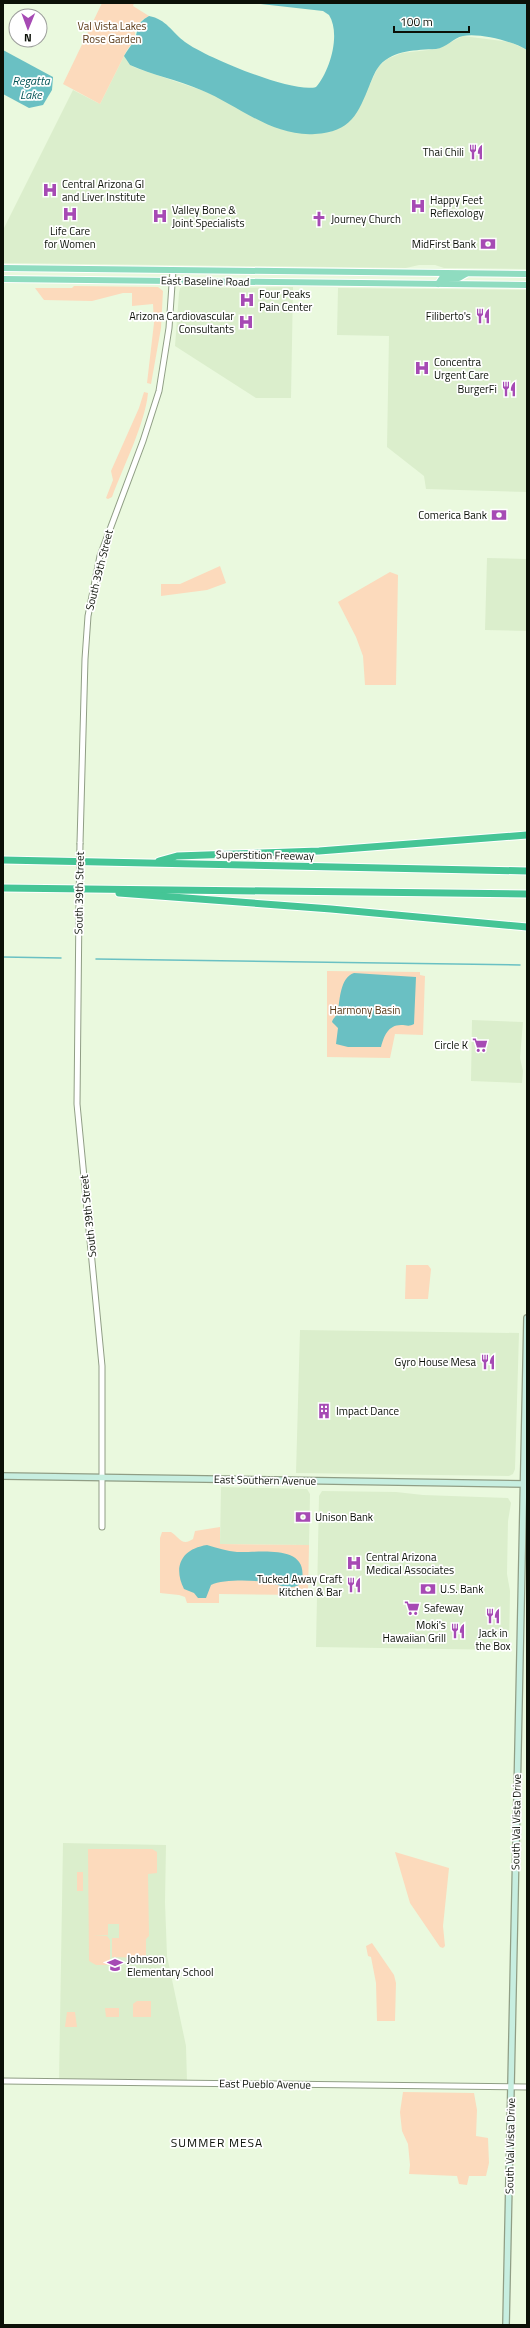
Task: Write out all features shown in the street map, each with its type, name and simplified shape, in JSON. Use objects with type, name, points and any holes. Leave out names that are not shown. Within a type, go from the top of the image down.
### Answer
[{"type":"highway","points":[[149,864],[177,856],[311,852],[527,835]]},
{"type":"highway","name":"Superstition Freeway","points":[[3,860],[527,871]]},
{"type":"highway","points":[[3,888],[527,894]]},
{"type":"highway","points":[[67,888],[331,909],[527,928]]},
{"type":"main road","name":"East Baseline Road","points":[[3,268],[527,274]]},
{"type":"main road","points":[[438,284],[442,278],[459,278],[466,274]]},
{"type":"main road","name":"East Baseline Road","points":[[3,279],[527,285]]},
{"type":"main road","name":"South Val Vista Drive","points":[[506,2325],[525,1484],[527,1318]]},
{"type":"main road","name":"East Southern Avenue","points":[[3,1476],[525,1484]]},
{"type":"street","name":"South 39th Street","points":[[102,1526],[102,1366],[76,1104],[84,667],[88,616],[100,556],[143,441],[158,391],[169,331],[173,270]]},
{"type":"street","name":"East Pueblo Avenue","points":[[3,2081],[527,2087]]},
{"type":"shaded area","points":[[463,36],[510,42],[527,50],[527,269],[444,268],[435,265],[419,265],[406,268],[3,263],[3,230],[73,90],[100,104],[124,56],[130,65],[136,68],[201,90],[315,134],[331,132],[370,84],[378,67],[387,59],[402,53],[437,49]]},
{"type":"shaded area","points":[[185,286],[229,288],[293,287],[291,398],[256,398],[175,346],[179,293],[180,288]]},
{"type":"shaded area","points":[[338,288],[527,290],[527,492],[426,489],[424,476],[387,447],[389,336],[337,335]]},
{"type":"shaded area","points":[[487,558],[527,559],[527,631],[485,630]]},
{"type":"shaded area","points":[[472,1020],[523,1022],[520,1058],[523,1071],[522,1083],[471,1081]]},
{"type":"shaded area","points":[[300,1330],[519,1333],[515,1469],[513,1474],[509,1476],[296,1473]]},
{"type":"shaded area","points":[[221,1487],[307,1489],[310,1494],[309,1545],[220,1544]]},
{"type":"shaded area","points":[[322,1491],[396,1492],[423,1495],[508,1498],[511,1503],[508,1521],[507,1574],[510,1591],[509,1650],[316,1647],[319,1496]]},
{"type":"shaded area","name":"Johnson Elementary School","points":[[63,1843],[166,1845],[165,1902],[167,1956],[186,2046],[187,2082],[59,2082]]},
{"type":"green space","name":"Val Vista Lakes Rose Garden","points":[[102,3],[134,3],[133,6],[149,16],[142,20],[135,32],[135,39],[127,50],[100,104],[63,84]]},
{"type":"green space","points":[[74,286],[158,287],[163,291],[161,328],[151,384],[147,383],[154,323],[153,304],[132,306],[132,293],[123,293],[92,301],[44,300],[35,288],[72,288]]},
{"type":"green space","points":[[144,392],[148,393],[143,418],[112,497],[108,499],[106,498],[113,480],[111,471],[139,408]]},
{"type":"green space","points":[[220,566],[226,583],[207,590],[161,596],[161,584],[180,584]]},
{"type":"green space","points":[[390,572],[398,575],[396,685],[365,685],[363,656],[356,637],[338,602]]},
{"type":"green space","name":"Harmony Basin","points":[[327,971],[420,972],[420,975],[425,976],[423,1035],[395,1034],[390,1058],[327,1057]]},
{"type":"green space","points":[[406,1265],[428,1265],[431,1269],[428,1299],[405,1299]]},
{"type":"green space","points":[[220,1527],[220,1544],[309,1545],[308,1595],[219,1594],[219,1603],[187,1603],[185,1597],[160,1593],[160,1538],[162,1532],[171,1532],[183,1542],[186,1542],[193,1539],[195,1531]]},
{"type":"green space","points":[[88,1849],[152,1849],[157,1852],[157,1873],[148,1874],[149,1936],[146,1939],[146,1958],[112,1957],[112,1938],[119,1938],[119,1924],[108,1924],[108,1935],[93,1936],[107,1936],[110,1940],[110,1965],[96,1965],[89,1961]]},
{"type":"green space","points":[[395,1852],[449,1868],[443,1926],[445,1946],[443,1948],[440,1947],[410,1903]]},
{"type":"green space","points":[[77,1872],[83,1872],[83,1891],[77,1891]]},
{"type":"green space","points":[[372,1943],[394,1975],[396,1983],[395,2021],[377,2021],[376,1983],[371,1957],[368,1956],[366,1946]]},
{"type":"green space","points":[[137,2001],[151,2001],[151,2017],[133,2017],[133,2004]]},
{"type":"green space","points":[[105,2008],[119,2008],[119,2017],[106,2017]]},
{"type":"green space","points":[[67,2012],[75,2012],[77,2027],[65,2027]]},
{"type":"green space","points":[[403,2092],[474,2093],[477,2110],[476,2136],[488,2138],[489,2163],[486,2176],[469,2176],[467,2185],[459,2184],[457,2176],[409,2174],[410,2165],[408,2144],[402,2131],[400,2112]]},
{"type":"water","points":[[252,3],[527,3],[527,50],[496,38],[470,35],[459,37],[440,48],[406,52],[392,56],[378,67],[352,120],[337,130],[315,134],[299,134],[270,125],[201,90],[130,65],[124,56],[135,39],[139,24],[149,16],[160,20],[195,49],[229,65],[270,80],[289,85],[305,88],[316,87],[326,72],[334,42],[334,32],[329,15],[323,11]]},
{"type":"water","name":"Regatta Lake","points":[[3,50],[53,77],[52,90],[43,105],[29,108],[3,94]]},
{"type":"water","name":"Harmony Basin","points":[[354,973],[416,977],[414,1024],[409,1026],[397,1025],[390,1029],[385,1035],[381,1047],[348,1047],[336,1044],[338,1028],[332,1022],[337,1013],[343,984],[349,976]]},
{"type":"water","points":[[207,1545],[233,1552],[271,1552],[292,1556],[299,1562],[302,1571],[301,1584],[290,1587],[257,1581],[224,1582],[211,1585],[206,1598],[198,1598],[194,1593],[184,1589],[179,1573],[180,1566],[185,1555],[191,1550]]},
{"type":"waterway","points":[[3,957],[61,958]]},
{"type":"waterway","points":[[96,959],[520,965]]},
{"type":"place","name":"Thai Chili","points":[[476,152]]},
{"type":"place","name":"Central Arizona GI and Liver Institute","points":[[50,190]]},
{"type":"place","name":"Happy Feet Reflexology","points":[[418,206]]},
{"type":"place","name":"Life Care for Women","points":[[70,214]]},
{"type":"place","name":"Valley Bone & Joint Specialists","points":[[160,216]]},
{"type":"place","name":"Journey Church","points":[[319,219]]},
{"type":"place","name":"MidFirst Bank","points":[[488,244]]},
{"type":"place","name":"Four Peaks Pain Center","points":[[247,300]]},
{"type":"place","name":"Filiberto's","points":[[483,316]]},
{"type":"place","name":"Arizona Cardiovascular Consultants","points":[[246,322]]},
{"type":"place","name":"Concentra Urgent Care","points":[[422,368]]},
{"type":"place","name":"BurgerFi","points":[[509,389]]},
{"type":"place","name":"Comerica Bank","points":[[499,515]]},
{"type":"place","name":"Circle K","points":[[480,1045]]},
{"type":"place","name":"Gyro House Mesa","points":[[488,1362]]},
{"type":"place","name":"Impact Dance","points":[[324,1411]]},
{"type":"place","name":"Unison Bank","points":[[303,1517]]},
{"type":"place","name":"Central Arizona Medical Associates","points":[[354,1563]]},
{"type":"place","name":"Tucked Away Craft Kitchen & Bar","points":[[354,1585]]},
{"type":"place","name":"U.S. Bank","points":[[428,1589]]},
{"type":"place","name":"Safeway","points":[[412,1608]]},
{"type":"place","name":"Jack in the Box","points":[[493,1616]]},
{"type":"place","name":"Moki's Hawaiian Grill","points":[[458,1631]]},
{"type":"place","name":"Johnson Elementary School","points":[[115,1965]]},
{"type":"district","name":"SUMMER MESA","points":[[217,2142]]}]
